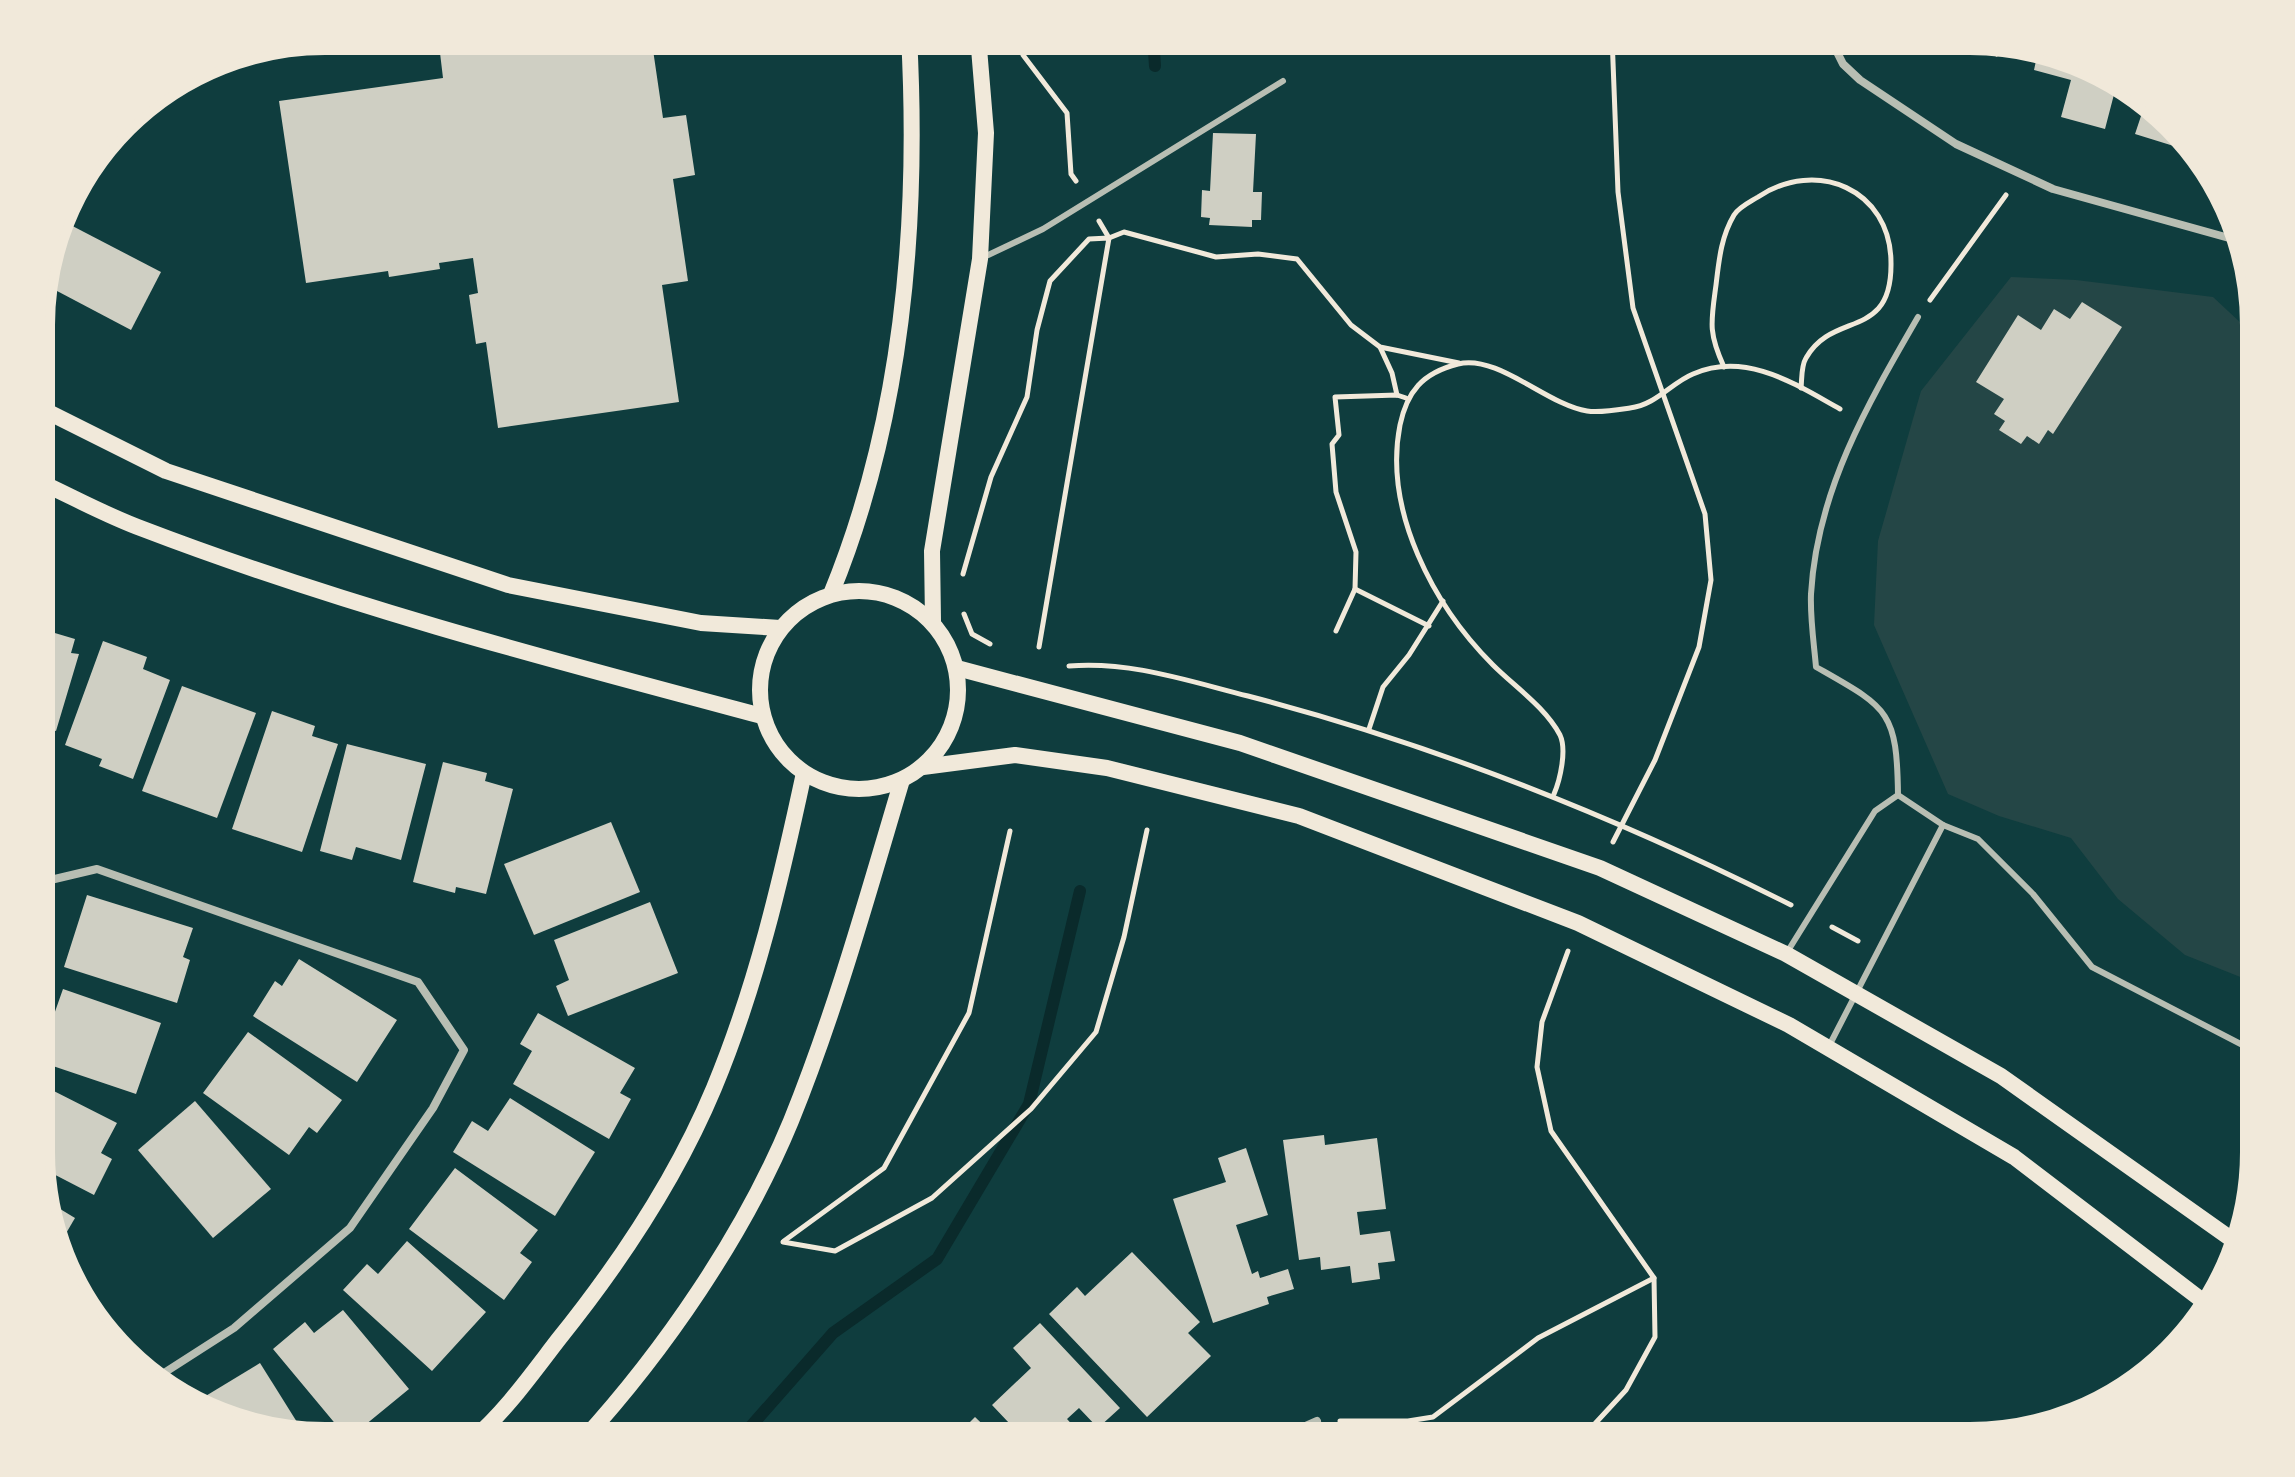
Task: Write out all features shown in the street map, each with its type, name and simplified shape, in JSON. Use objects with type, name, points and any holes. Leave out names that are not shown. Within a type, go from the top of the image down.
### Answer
[{"type":"main road","points":[[831,594],[857,531],[900,325],[912,209],[910,51]]},
{"type":"main road","points":[[933,621],[932,551],[980,259],[986,133],[979,51]]},
{"type":"main road","points":[[50,413],[166,471],[508,585],[701,623],[780,628]]},
{"type":"main road","points":[[50,487],[141,529],[310,587],[601,673],[762,716]]},
{"type":"main road","points":[[858,590],[885,593],[911,604],[933,621],[948,643],[957,668],[960,696],[954,722],[942,746],[923,767],[902,780],[869,789],[835,786],[804,773],[786,758],[762,716],[759,685],[766,655],[780,628],[803,607],[831,594],[858,590]]},
{"type":"main road","points":[[957,668],[1240,743],[1600,868],[1786,954],[2001,1076],[2230,1238]]},
{"type":"main road","points":[[923,767],[1015,755],[1107,768],[1299,816],[1578,923],[1789,1025],[2014,1157],[2202,1300]]},
{"type":"main road","points":[[487,1427],[577,1316],[641,1226],[687,1145],[714,1087],[759,961],[804,773]]},
{"type":"main road","points":[[594,1427],[656,1353],[697,1294],[789,1124],[835,1000],[902,780]]},
{"type":"street","points":[[1836,50],[1843,64],[1860,80],[1956,144],[2053,189],[2231,239]]},
{"type":"street","points":[[50,883],[97,869],[418,982],[464,1050],[433,1108],[350,1228],[234,1328],[163,1374]]},
{"type":"street","points":[[1305,1426],[1317,1421]]},
{"type":"lane","points":[[980,259],[1043,229],[1283,81]]},
{"type":"lane","points":[[1898,795],[1897,741],[1876,701],[1816,667],[1811,595],[1823,512],[1859,419],[1918,317]]},
{"type":"lane","points":[[1898,795],[1943,825],[1978,839],[2033,894],[2092,967],[2244,1046]]},
{"type":"lane","points":[[1786,954],[1875,811],[1898,795]]},
{"type":"lane","points":[[1828,1048],[1943,825]]},
{"type":"path","points":[[1600,868],[1655,760],[1699,647],[1711,580],[1705,514],[1633,308],[1618,192],[1613,50]]},
{"type":"path","points":[[1023,51],[1067,113],[1071,174],[1109,238],[1039,647]]},
{"type":"path","points":[[1918,317],[2021,174]]},
{"type":"path","points":[[1724,367],[1711,339],[1713,307],[1720,247],[1736,212],[1779,183],[1819,178],[1861,194],[1887,228],[1891,262],[1889,296],[1879,311],[1818,343],[1804,360],[1801,388]]},
{"type":"path","points":[[961,582],[991,477],[1027,397],[1037,330],[1050,281],[1089,239],[1109,238],[1124,232],[1216,257],[1258,254],[1297,259],[1351,325],[1380,347],[1492,368],[1587,411],[1633,408],[1665,395],[1692,374],[1724,367],[1771,371],[1859,419]]},
{"type":"path","points":[[1380,347],[1392,373],[1397,395]]},
{"type":"path","points":[[1460,363],[1424,379],[1406,398],[1397,441],[1400,504],[1420,558],[1451,617],[1492,664],[1537,706],[1561,738],[1560,780],[1554,794]]},
{"type":"path","points":[[1336,631],[1355,589],[1356,552],[1336,492],[1332,444],[1339,435],[1335,397],[1397,395],[1406,398]]},
{"type":"path","points":[[1355,589],[1429,626]]},
{"type":"path","points":[[1369,729],[1383,687],[1429,626],[1443,601]]},
{"type":"path","points":[[962,609],[972,634],[995,648]]},
{"type":"path","points":[[1056,667],[1102,663],[1144,669],[1369,729],[1554,794],[1679,849],[1878,952]]},
{"type":"path","points":[[1010,831],[969,1013],[884,1168],[783,1242],[835,1251],[932,1198],[1031,1109],[1096,1032],[1124,937],[1147,830]]},
{"type":"path","points":[[1578,923],[1542,1022],[1537,1067],[1551,1131],[1654,1278],[1655,1337],[1626,1390],[1593,1426]]},
{"type":"path","points":[[1317,1421],[1408,1421],[1433,1417],[1538,1338],[1654,1278]]},
{"type":"shaded area","points":[[2011,277],[2076,280],[2213,297],[2244,326],[2244,978],[2185,955],[2118,899],[2071,838],[1999,816],[1948,794],[1874,625],[1878,541],[1921,391]]},
{"type":"building","points":[[440,51],[653,51],[663,118],[686,115],[695,175],[673,179],[688,281],[662,285],[679,402],[498,428],[486,342],[476,344],[469,295],[478,293],[473,258],[439,263],[440,269],[389,277],[388,271],[306,283],[279,101],[443,78]]},
{"type":"building","points":[[2037,58],[2041,59],[2091,78],[2115,91],[2105,129],[2061,117],[2071,80],[2034,70]]},
{"type":"building","points":[[2142,112],[2179,148],[2135,134]]},
{"type":"building","points":[[1213,133],[1256,134],[1253,192],[1262,192],[1261,220],[1252,220],[1252,227],[1209,225],[1210,218],[1201,217],[1202,190],[1210,191]]},
{"type":"building","points":[[69,224],[161,272],[131,330],[52,288]]},
{"type":"building","points":[[2082,302],[2122,327],[2053,434],[2048,430],[2039,444],[2027,436],[2021,444],[1999,430],[2005,421],[1994,414],[2004,399],[1976,382],[2018,315],[2041,330],[2054,309],[2070,319]]},
{"type":"building","points":[[50,632],[75,639],[71,653],[79,654],[56,731],[50,729]]},
{"type":"building","points":[[103,641],[147,657],[143,669],[170,680],[133,779],[99,766],[102,759],[65,745]]},
{"type":"building","points":[[182,686],[256,713],[217,818],[142,791]]},
{"type":"building","points":[[272,711],[315,726],[312,736],[338,744],[302,852],[232,829]]},
{"type":"building","points":[[347,744],[426,764],[401,860],[356,847],[352,860],[320,851]]},
{"type":"building","points":[[443,762],[487,773],[485,781],[513,789],[486,894],[456,887],[455,893],[413,882]]},
{"type":"building","points":[[611,822],[640,892],[534,935],[504,864]]},
{"type":"building","points":[[87,895],[193,928],[183,957],[190,960],[177,1003],[64,967]]},
{"type":"building","points":[[650,902],[678,973],[568,1016],[556,986],[569,980],[554,940]]},
{"type":"building","points":[[299,959],[397,1020],[357,1082],[253,1016],[275,981],[282,986]]},
{"type":"building","points":[[63,989],[161,1023],[136,1094],[50,1065],[51,1023]]},
{"type":"building","points":[[538,1013],[635,1068],[620,1093],[631,1099],[609,1139],[513,1084],[532,1051],[520,1044]]},
{"type":"building","points":[[248,1032],[342,1100],[317,1133],[309,1127],[289,1155],[203,1093]]},
{"type":"building","points":[[50,1089],[117,1123],[101,1153],[112,1159],[94,1195],[51,1173]]},
{"type":"building","points":[[510,1098],[595,1152],[555,1216],[453,1152],[472,1121],[488,1131]]},
{"type":"building","points":[[195,1101],[271,1189],[213,1238],[138,1150]]},
{"type":"building","points":[[1324,1135],[1325,1145],[1377,1138],[1386,1209],[1357,1212],[1360,1235],[1390,1231],[1395,1261],[1378,1263],[1380,1279],[1352,1283],[1350,1266],[1321,1270],[1320,1257],[1299,1260],[1283,1140]]},
{"type":"building","points":[[1246,1148],[1268,1215],[1236,1225],[1252,1274],[1258,1271],[1260,1278],[1288,1269],[1294,1289],[1267,1297],[1269,1304],[1213,1323],[1173,1199],[1226,1182],[1218,1158]]},
{"type":"building","points":[[455,1168],[538,1230],[520,1253],[532,1262],[504,1300],[409,1229]]},
{"type":"building","points":[[55,1206],[75,1218],[64,1237]]},
{"type":"building","points":[[407,1241],[486,1312],[432,1371],[343,1290],[367,1264],[378,1274]]},
{"type":"building","points":[[1132,1252],[1200,1322],[1188,1333],[1211,1356],[1147,1417],[1049,1314],[1077,1287],[1085,1296]]},
{"type":"building","points":[[343,1310],[409,1389],[363,1427],[338,1427],[273,1349],[305,1322],[314,1333]]},
{"type":"building","points":[[1040,1323],[1120,1408],[1100,1427],[1079,1408],[1067,1419],[1074,1427],[1012,1427],[992,1405],[1031,1368],[1013,1348]]},
{"type":"building","points":[[260,1363],[299,1426],[254,1418],[204,1397]]},
{"type":"building","points":[[975,1417],[985,1427],[965,1427]]},
{"type":"waterway","points":[[1154,50],[1155,66]]},
{"type":"waterway","points":[[751,1427],[833,1333],[937,1259],[1029,1104],[1080,891]]}]
